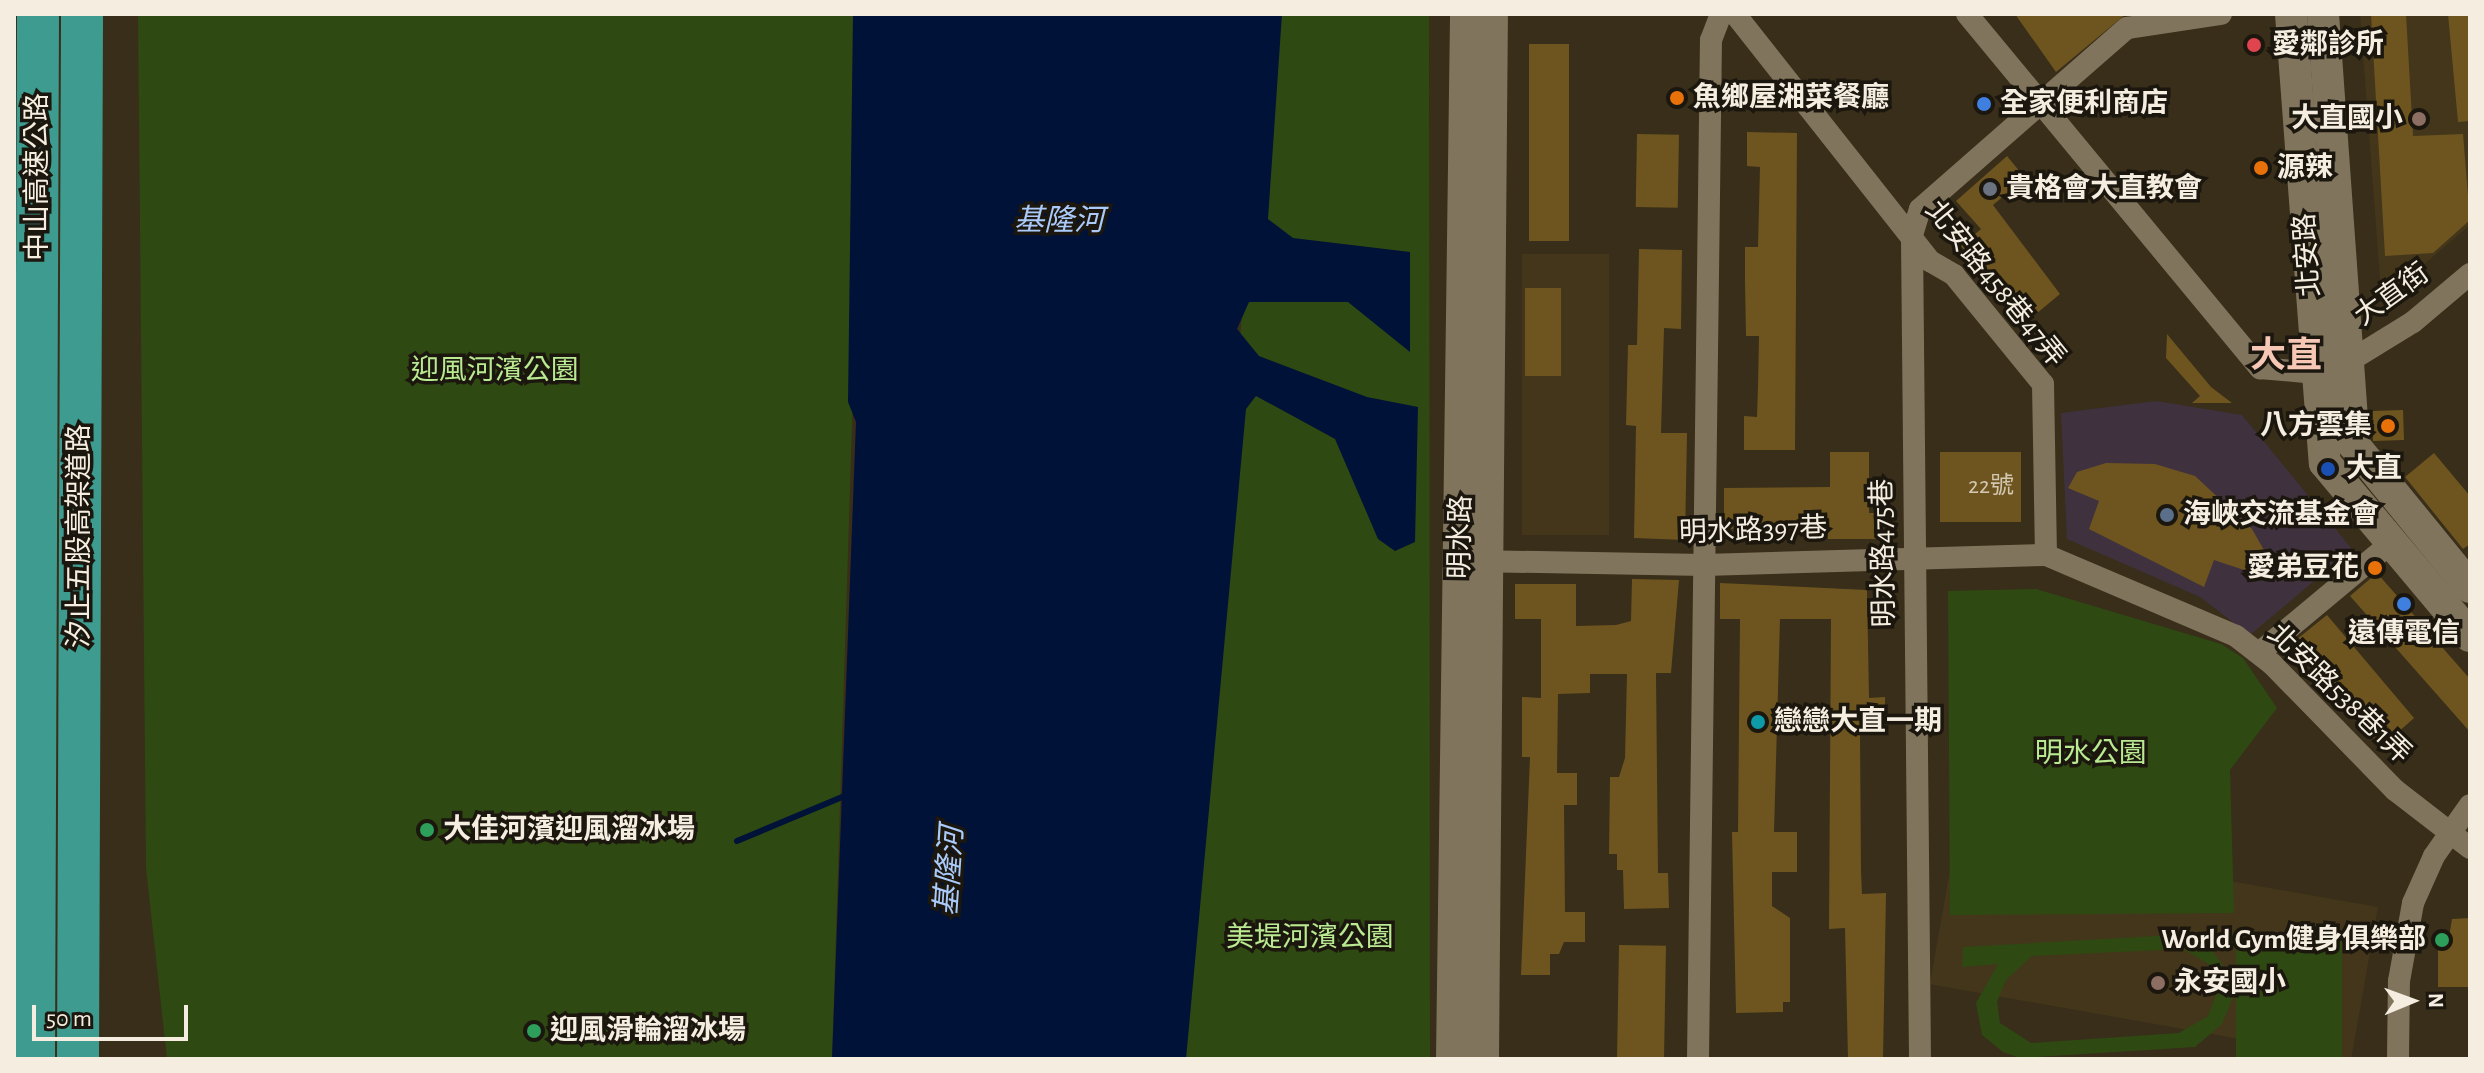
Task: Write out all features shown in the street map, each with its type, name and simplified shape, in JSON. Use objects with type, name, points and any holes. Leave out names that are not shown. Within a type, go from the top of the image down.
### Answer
[{"type":"highway","name":"中山高速公路","points":[[34,1059],[38,14]]},
{"type":"highway","name":"汐止五股高架道路","points":[[78,1059],[82,14]]},
{"type":"main road","points":[[1447,14],[1446,648],[1455,720]]},
{"type":"main road","name":"明水路","points":[[1466,14],[1483,1059]]},
{"type":"main road","name":"明水路","points":[[1452,1059],[1455,720],[1475,561],[1492,14]]},
{"type":"main road","name":"北安路","points":[[2291,14],[2325,463],[2470,636]]},
{"type":"main road","name":"北安路","points":[[2323,14],[2354,445],[2470,587]]},
{"type":"street","points":[[1698,1059],[1711,40],[1721,14]]},
{"type":"street","name":"北安路458巷47弄","points":[[1735,14],[1912,235],[2043,384],[2046,555]]},
{"type":"street","points":[[1967,14],[2260,368],[2316,373]]},
{"type":"street","points":[[2139,20],[2221,14]]},
{"type":"street","name":"明水路475巷","points":[[1920,1059],[1912,235],[1920,209],[2139,20]]},
{"type":"street","name":"大直街","points":[[2316,373],[2348,362],[2413,322],[2470,274]]},
{"type":"street","points":[[2259,653],[2391,543]]},
{"type":"street","name":"明水路397巷","points":[[1475,561],[1705,565],[1914,555],[2046,555]]},
{"type":"street","name":"北安路538巷1弄","points":[[2046,555],[2236,636],[2259,653],[2395,790],[2470,848]]},
{"type":"street","points":[[2398,1059],[2403,943],[2413,903],[2450,832],[2470,805]]},
{"type":"shaded area","name":"大直國小","points":[[2360,14],[2470,14],[2470,225],[2393,291],[2381,292]]},
{"type":"shaded area","points":[[1522,254],[1609,254],[1609,535],[1522,535]]},
{"type":"shaded area","points":[[2156,401],[2242,415],[2352,549],[2250,635],[2200,597],[2067,539],[2061,413]]},
{"type":"shaded area","name":"永安國小","points":[[1957,833],[2378,907],[2351,1059],[1930,984]]},
{"type":"green space","name":"迎風河濱公園","points":[[138,14],[865,14],[832,1059],[167,1059],[146,868]]},
{"type":"green space","name":"美堤河濱公園","points":[[1260,14],[1429,14],[1430,1059],[1180,1059],[1254,170]]},
{"type":"green space","name":"明水公園","points":[[2036,589],[2221,644],[2243,658],[2277,708],[2230,770],[2234,913],[1950,915],[1948,591]]},
{"type":"green space","points":[[2228,932],[2230,944],[2209,946],[2231,977],[2233,997],[2222,1024],[2195,1047],[2020,1058],[2003,1052],[1982,1035],[1976,1003],[1998,964],[1962,967],[1963,947]],"holes":[[[2183,949],[2207,963],[2219,987],[2208,1016],[2179,1033],[2031,1043],[2000,1023],[1997,1002],[2006,980],[2032,956]]]},
{"type":"green space","points":[[2236,939],[2342,939],[2342,1059],[2236,1059]]},
{"type":"water","name":"基隆河","points":[[853,14],[1282,14],[1268,219],[1293,238],[1410,252],[1410,352],[1348,302],[1249,302],[1237,329],[1259,356],[1367,397],[1418,407],[1415,542],[1395,551],[1378,539],[1335,439],[1256,396],[1246,409],[1186,1059],[832,1059],[856,422],[848,402]]},
{"type":"building","points":[[2015,14],[2126,14],[2056,72]]},
{"type":"building","points":[[2371,14],[2406,14],[2413,136],[2463,134],[2470,220],[2433,253],[2385,256]]},
{"type":"building","points":[[2448,14],[2470,14],[2470,121],[2458,122]]},
{"type":"building","points":[[1529,44],[1569,44],[1569,241],[1529,241]]},
{"type":"building","points":[[1747,132],[1797,133],[1795,450],[1744,450],[1744,416],[1757,417],[1759,336],[1746,336],[1745,247],[1758,247],[1760,167],[1747,166]]},
{"type":"building","points":[[1637,134],[1679,135],[1678,208],[1636,207]]},
{"type":"building","points":[[2007,156],[2025,178],[1993,205],[2060,294],[2025,323],[1961,246],[1981,229],[1956,201]]},
{"type":"building","points":[[1639,249],[1682,250],[1681,329],[1664,328],[1661,433],[1687,433],[1685,540],[1634,538],[1636,426],[1626,425],[1628,345],[1637,345]]},
{"type":"building","points":[[1525,288],[1561,288],[1561,376],[1525,376]]},
{"type":"building","points":[[2167,334],[2211,387],[2232,403],[2192,403],[2200,396],[2166,358]]},
{"type":"building","name":"八方雲集","points":[[2403,410],[2404,440],[2373,441],[2372,411]]},
{"type":"building","points":[[1830,452],[1869,452],[1869,513],[1880,513],[1880,539],[1828,539],[1828,527],[1724,529],[1724,488],[1830,487]]},
{"type":"building","points":[[1940,452],[2021,452],[2021,522],[1940,522]]},
{"type":"building","points":[[2434,453],[2470,496],[2470,544],[2463,549],[2405,477]]},
{"type":"building","name":"海峽交流基金會","points":[[2106,463],[2155,464],[2195,476],[2252,529],[2269,559],[2259,575],[2214,560],[2204,587],[2089,529],[2099,501],[2068,488],[2077,472]]},
{"type":"building","points":[[2377,573],[2470,679],[2470,732],[2350,596]]},
{"type":"building","points":[[1632,579],[1679,580],[1671,673],[1656,673],[1658,873],[1668,873],[1669,908],[1624,909],[1623,870],[1617,870],[1617,854],[1609,854],[1610,777],[1619,777],[1625,758],[1627,674],[1590,674],[1590,693],[1558,694],[1557,773],[1577,773],[1577,805],[1564,805],[1565,912],[1585,912],[1585,942],[1564,942],[1559,954],[1550,954],[1550,975],[1521,975],[1530,757],[1522,757],[1522,697],[1541,698],[1541,619],[1515,619],[1515,584],[1576,584],[1576,626],[1616,625],[1631,621]]},
{"type":"building","points":[[1720,583],[1867,590],[1869,698],[1885,697],[1885,732],[1860,732],[1861,871],[1862,894],[1886,893],[1883,1059],[1848,1059],[1845,928],[1829,929],[1831,619],[1780,619],[1774,832],[1797,832],[1797,872],[1772,872],[1772,906],[1790,918],[1790,1002],[1783,1002],[1783,1012],[1736,1013],[1732,832],[1738,832],[1740,619],[1720,619]]},
{"type":"building","points":[[2327,615],[2414,718],[2395,735],[2388,727],[2374,739],[2292,643]]},
{"type":"building","points":[[2470,918],[2470,987],[2438,987],[2438,949],[2447,949],[2452,919]]},
{"type":"building","points":[[1619,945],[1666,946],[1664,1059],[1617,1059]]},
{"type":"waterway","points":[[737,841],[852,793]]},
{"type":"place","name":"愛鄰診所","points":[[2254,45]]},
{"type":"place","name":"魚鄉屋湘菜餐廳","points":[[1677,98]]},
{"type":"place","name":"全家便利商店","points":[[1984,104]]},
{"type":"place","name":"大直國小","points":[[2419,119]]},
{"type":"place","name":"源辣","points":[[2261,168]]},
{"type":"place","name":"貴格會大直教會","points":[[1990,189]]},
{"type":"place","name":"八方雲集","points":[[2388,426]]},
{"type":"place","name":"大直","points":[[2328,469]]},
{"type":"place","name":"海峽交流基金會","points":[[2167,515]]},
{"type":"place","name":"愛弟豆花","points":[[2375,568]]},
{"type":"place","name":"遠傳電信","points":[[2404,604]]},
{"type":"place","name":"戀戀大直一期","points":[[1758,722]]},
{"type":"place","name":"大佳河濱迎風溜冰場","points":[[427,830]]},
{"type":"place","name":"World Gym健身俱樂部","points":[[2442,940]]},
{"type":"place","name":"永安國小","points":[[2158,983]]},
{"type":"place","name":"迎風滑輪溜冰場","points":[[534,1031]]},
{"type":"district","name":"大直","points":[[2286,357]]}]
